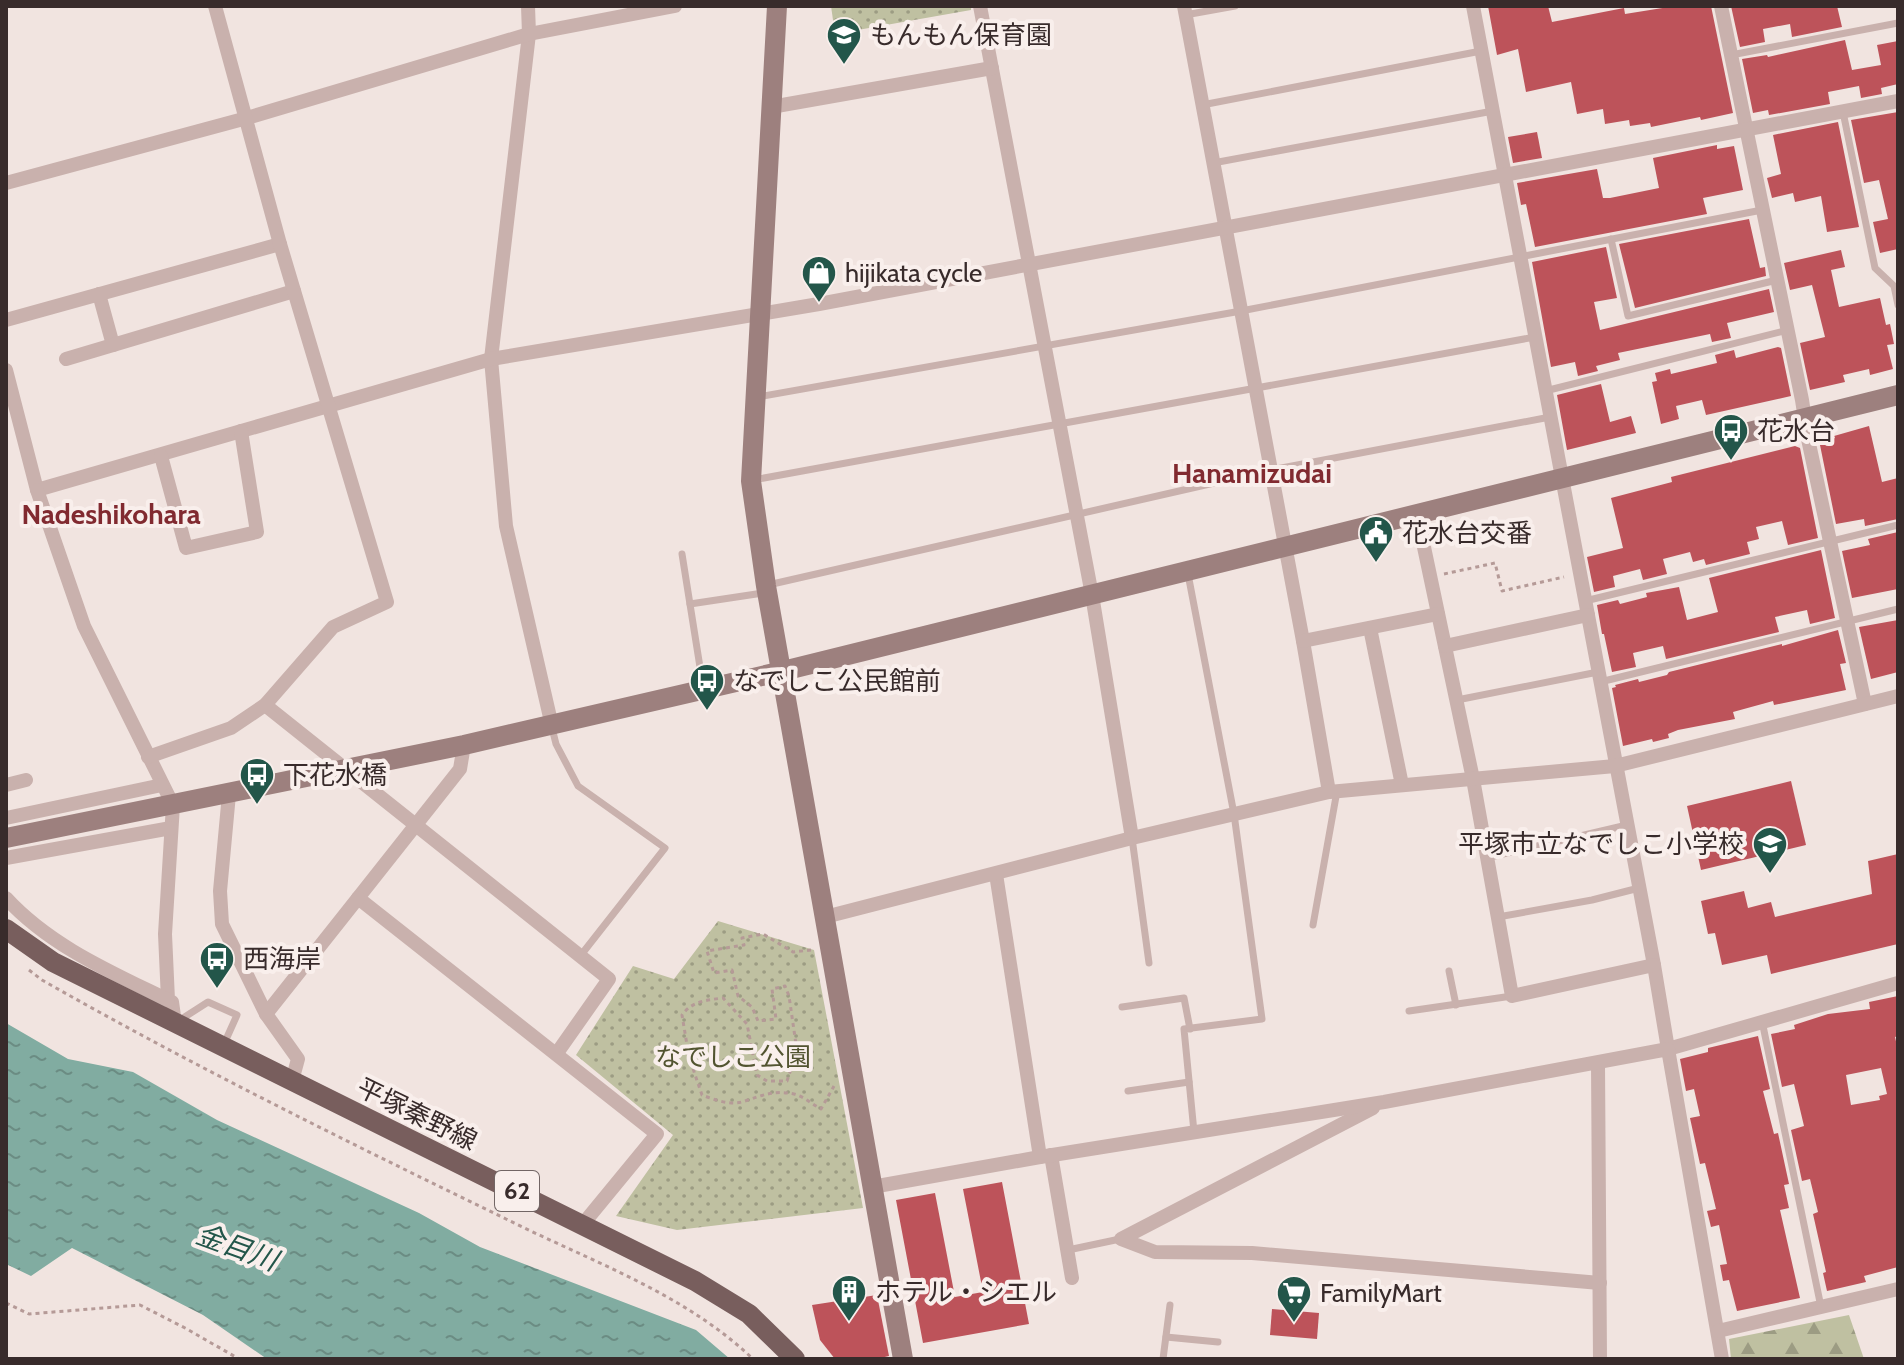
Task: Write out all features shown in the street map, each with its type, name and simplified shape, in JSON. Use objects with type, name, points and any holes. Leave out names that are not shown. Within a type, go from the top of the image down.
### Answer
[{"type":"main road","name":"平塚秦野線","points":[[6,929],[53,962],[683,1275],[749,1314],[795,1359]]},
{"type":"street","points":[[148,757],[231,728],[265,705],[333,627],[387,602],[280,244],[215,6]]},
{"type":"street","points":[[528,6],[529,34],[491,359],[506,526],[552,726]]},
{"type":"street","points":[[6,183],[247,118],[529,34],[675,6]]},
{"type":"street","points":[[777,6],[751,481],[767,589],[903,1359]]},
{"type":"street","points":[[980,6],[1092,595],[1132,838]]},
{"type":"street","points":[[1473,6],[1654,965],[1722,1359]]},
{"type":"street","points":[[1721,6],[1865,704]]},
{"type":"street","points":[[1184,10],[1333,792]]},
{"type":"street","points":[[771,107],[992,68]]},
{"type":"street","points":[[37,490],[491,359],[760,314],[1898,101]]},
{"type":"street","points":[[6,320],[280,244]]},
{"type":"street","points":[[66,359],[294,291]]},
{"type":"street","points":[[99,294],[113,345]]},
{"type":"street","points":[[6,370],[37,490],[84,626],[173,805],[165,934],[168,1000]]},
{"type":"street","points":[[6,838],[552,726],[1898,395]]},
{"type":"street","points":[[161,456],[186,548],[257,532],[241,431]]},
{"type":"street","points":[[1417,514],[1473,779],[1512,996],[1654,965]]},
{"type":"street","points":[[1445,646],[1586,608]]},
{"type":"street","points":[[1303,641],[1438,614]]},
{"type":"street","points":[[1370,628],[1402,785]]},
{"type":"street","points":[[825,917],[1132,838],[1333,792],[1615,766],[1898,696]]},
{"type":"street","points":[[265,705],[609,979],[557,1053]]},
{"type":"street","points":[[266,1014],[418,826],[460,769],[464,745]]},
{"type":"street","points":[[6,785],[26,780]]},
{"type":"street","points":[[6,818],[162,785]]},
{"type":"street","points":[[229,794],[220,891],[222,924],[266,1014],[298,1059],[292,1081]]},
{"type":"street","points":[[6,858],[171,828]]},
{"type":"street","points":[[996,874],[1046,1156],[1072,1278]]},
{"type":"street","points":[[6,898],[71,952],[172,1002],[175,1023]]},
{"type":"street","points":[[358,898],[657,1134],[583,1224]]},
{"type":"street","points":[[872,1187],[1598,1064],[1668,1049],[1898,983]]},
{"type":"street","points":[[1598,1064],[1600,1359]]},
{"type":"street","points":[[1121,1239],[1384,1102]]},
{"type":"street","points":[[1121,1239],[1155,1252],[1252,1253],[1600,1283]]},
{"type":"street","points":[[1718,1331],[1898,1289]]},
{"type":"lane","points":[[1184,10],[1235,6]]},
{"type":"lane","points":[[1731,55],[1898,23]]},
{"type":"lane","points":[[1202,105],[1481,51]]},
{"type":"lane","points":[[1213,163],[1493,111]]},
{"type":"lane","points":[[1843,112],[1875,268],[1894,286],[1898,305]]},
{"type":"lane","points":[[754,397],[1241,311],[1762,210]]},
{"type":"lane","points":[[1611,239],[1628,316],[1777,280]]},
{"type":"lane","points":[[1545,391],[1788,329]]},
{"type":"lane","points":[[751,481],[1535,337]]},
{"type":"lane","points":[[690,604],[767,589],[1271,470],[1550,417]]},
{"type":"lane","points":[[1586,608],[1898,525]]},
{"type":"lane","points":[[682,554],[704,690]]},
{"type":"lane","points":[[1187,571],[1234,814],[1262,1019],[1184,1029],[1194,1132]]},
{"type":"lane","points":[[1457,700],[1599,677],[1898,609]]},
{"type":"lane","points":[[552,726],[556,744],[578,786],[665,848],[580,955]]},
{"type":"lane","points":[[1313,925],[1333,792]]},
{"type":"lane","points":[[1486,858],[1627,825]]},
{"type":"lane","points":[[1132,838],[1149,963]]},
{"type":"lane","points":[[1498,917],[1639,888]]},
{"type":"lane","points":[[1449,971],[1456,1005]]},
{"type":"lane","points":[[1409,1011],[1512,996]]},
{"type":"lane","points":[[1122,1007],[1184,998],[1190,1029]]},
{"type":"lane","points":[[175,1023],[208,1002],[237,1015],[223,1047]]},
{"type":"lane","points":[[1762,1021],[1821,1307]]},
{"type":"lane","points":[[1128,1091],[1189,1082]]},
{"type":"lane","points":[[1068,1250],[1121,1239]]},
{"type":"lane","points":[[1163,1359],[1170,1305]]},
{"type":"lane","points":[[1166,1337],[1218,1342]]},
{"type":"path","points":[[1435,575],[1495,563],[1502,591],[1571,575]]},
{"type":"path","points":[[814,950],[793,952],[763,934],[742,938],[744,945],[707,951],[714,973],[732,970],[738,996],[752,1007],[758,1021],[776,1019],[772,989],[785,986],[797,1051],[787,1081],[767,1081],[757,1075],[747,1024],[723,998],[704,1000],[688,1007],[682,1015],[689,1057],[702,1095],[719,1102],[743,1102],[758,1094],[778,1093],[797,1095],[821,1109],[834,1085],[843,1080]]},
{"type":"path","points":[[18,962],[42,980],[154,1044],[509,1221],[613,1268],[712,1325],[753,1359]]},
{"type":"path","points":[[6,1303],[29,1314],[140,1305],[239,1359]]},
{"type":"green space","points":[[831,6],[971,6],[971,10],[835,34]]},
{"type":"green space","name":"なでしこ公園","points":[[718,921],[814,950],[863,1208],[677,1230],[616,1216],[673,1135],[576,1055],[633,966],[674,979]]},
{"type":"green space","points":[[1849,1315],[1864,1359],[1731,1359],[1729,1339]]},
{"type":"water","name":"金目川","points":[[6,1023],[68,1059],[133,1072],[217,1120],[419,1213],[480,1247],[696,1330],[730,1359],[267,1359],[203,1315],[72,1248],[31,1276],[6,1264]]},
{"type":"building","points":[[1488,6],[1548,6],[1552,22],[1624,8],[1625,14],[1675,6],[1711,6],[1733,113],[1651,127],[1650,123],[1630,126],[1629,120],[1605,124],[1603,109],[1577,114],[1571,82],[1526,92],[1518,49],[1497,55]]},
{"type":"building","points":[[1731,6],[1837,6],[1842,27],[1792,37],[1790,24],[1763,29],[1765,42],[1740,47]]},
{"type":"building","points":[[1845,40],[1852,70],[1881,65],[1877,45],[1898,41],[1898,84],[1881,88],[1882,94],[1861,98],[1859,86],[1828,92],[1830,104],[1769,115],[1768,110],[1753,113],[1742,59],[1768,57]]},
{"type":"building","points":[[1898,112],[1898,249],[1880,253],[1873,222],[1888,219],[1879,180],[1864,183],[1851,120]]},
{"type":"building","points":[[1838,122],[1859,227],[1827,232],[1821,196],[1795,202],[1793,193],[1772,198],[1767,178],[1781,174],[1773,135]]},
{"type":"building","points":[[1537,132],[1542,158],[1513,163],[1508,137]]},
{"type":"building","points":[[1717,145],[1717,149],[1734,146],[1743,190],[1703,198],[1707,214],[1535,247],[1526,204],[1521,205],[1517,183],[1597,169],[1603,198],[1610,198],[1659,188],[1653,158]]},
{"type":"building","points":[[1749,219],[1760,268],[1765,267],[1766,276],[1635,308],[1619,244]]},
{"type":"building","points":[[1606,247],[1617,298],[1594,302],[1600,330],[1769,289],[1774,312],[1727,323],[1731,338],[1712,342],[1710,334],[1618,353],[1620,360],[1596,366],[1598,371],[1578,376],[1575,362],[1551,367],[1532,262]]},
{"type":"building","points":[[1841,250],[1845,267],[1831,270],[1839,307],[1880,298],[1894,344],[1887,345],[1893,369],[1870,375],[1869,369],[1843,375],[1845,382],[1810,390],[1800,343],[1825,337],[1812,285],[1790,290],[1784,263]]},
{"type":"building","points":[[1781,348],[1791,396],[1706,415],[1702,400],[1676,406],[1679,419],[1661,424],[1652,382],[1657,381],[1655,373],[1670,369],[1671,374],[1717,363],[1715,355],[1734,350],[1736,358]]},
{"type":"building","points":[[1601,384],[1610,422],[1631,416],[1636,433],[1567,450],[1557,395]]},
{"type":"building","points":[[1869,426],[1882,482],[1898,478],[1898,519],[1865,526],[1864,519],[1836,524],[1820,445],[1834,436]]},
{"type":"building","points":[[1795,446],[1800,448],[1818,538],[1788,545],[1782,521],[1756,527],[1759,539],[1747,542],[1750,554],[1706,565],[1704,559],[1693,562],[1690,552],[1663,559],[1667,574],[1643,580],[1640,569],[1613,576],[1615,587],[1594,592],[1587,557],[1623,548],[1611,498],[1672,482],[1671,477]]},
{"type":"building","points":[[1898,532],[1898,589],[1852,598],[1842,551],[1870,545],[1868,539]]},
{"type":"building","points":[[1821,550],[1835,618],[1810,624],[1807,610],[1775,617],[1779,632],[1666,659],[1663,646],[1633,653],[1636,667],[1612,672],[1597,605],[1618,600],[1620,604],[1647,597],[1646,593],[1679,587],[1687,620],[1718,612],[1709,578]]},
{"type":"building","points":[[1898,620],[1898,672],[1871,679],[1859,627]]},
{"type":"building","points":[[1838,630],[1846,663],[1840,664],[1846,690],[1774,705],[1773,701],[1733,712],[1735,719],[1678,730],[1668,734],[1669,738],[1653,742],[1652,739],[1623,746],[1612,688],[1615,685],[1638,679],[1639,682]]},
{"type":"building","points":[[1791,781],[1806,845],[1701,870],[1687,806]]},
{"type":"building","points":[[1898,854],[1898,944],[1771,974],[1767,955],[1722,965],[1715,933],[1708,934],[1701,901],[1744,891],[1748,908],[1771,902],[1775,917],[1872,894],[1868,861]]},
{"type":"building","points":[[1898,996],[1898,1036],[1895,1037],[1898,1050],[1898,1267],[1864,1276],[1866,1282],[1827,1291],[1823,1273],[1826,1272],[1813,1214],[1818,1212],[1810,1179],[1802,1181],[1791,1130],[1804,1126],[1794,1084],[1782,1087],[1771,1034],[1795,1029],[1794,1025],[1828,1014],[1870,1009],[1869,1002]],"holes":[[[1881,1068],[1887,1094],[1879,1096],[1880,1100],[1851,1105],[1846,1075]]]},
{"type":"building","points":[[1758,1036],[1770,1089],[1763,1091],[1774,1134],[1778,1133],[1789,1184],[1784,1185],[1789,1208],[1780,1210],[1800,1298],[1737,1311],[1729,1280],[1723,1281],[1720,1265],[1727,1264],[1719,1225],[1711,1227],[1707,1211],[1716,1209],[1705,1163],[1700,1164],[1690,1118],[1700,1116],[1694,1089],[1686,1091],[1680,1059],[1708,1052],[1708,1048]]},
{"type":"building","points":[[1002,1182],[1029,1324],[923,1343],[896,1200],[935,1193],[955,1297],[983,1292],[963,1189]]},
{"type":"building","name":"ホテル・シエル","points":[[877,1295],[889,1356],[835,1359],[820,1340],[812,1305]]},
{"type":"building","name":"FamilyMart","points":[[1272,1309],[1319,1313],[1317,1339],[1270,1335]]},
{"type":"place","name":"もんもん保育園","points":[[844,66]]},
{"type":"place","name":"hijikata cycle","points":[[819,304]]},
{"type":"place","name":"花水台","points":[[1731,462]]},
{"type":"place","name":"花水台交番","points":[[1376,564]]},
{"type":"place","name":"なでしこ公民館前","points":[[707,712]]},
{"type":"place","name":"下花水橋","points":[[257,806]]},
{"type":"place","name":"平塚市立なでしこ小学校","points":[[1770,875]]},
{"type":"place","name":"西海岸","points":[[217,990]]},
{"type":"place","name":"ホテル・シエル","points":[[849,1323]]},
{"type":"place","name":"FamilyMart","points":[[1294,1324]]},
{"type":"district","name":"Hanamizudai","points":[[1252,473]]},
{"type":"district","name":"Nadeshikohara","points":[[111,514]]}]
